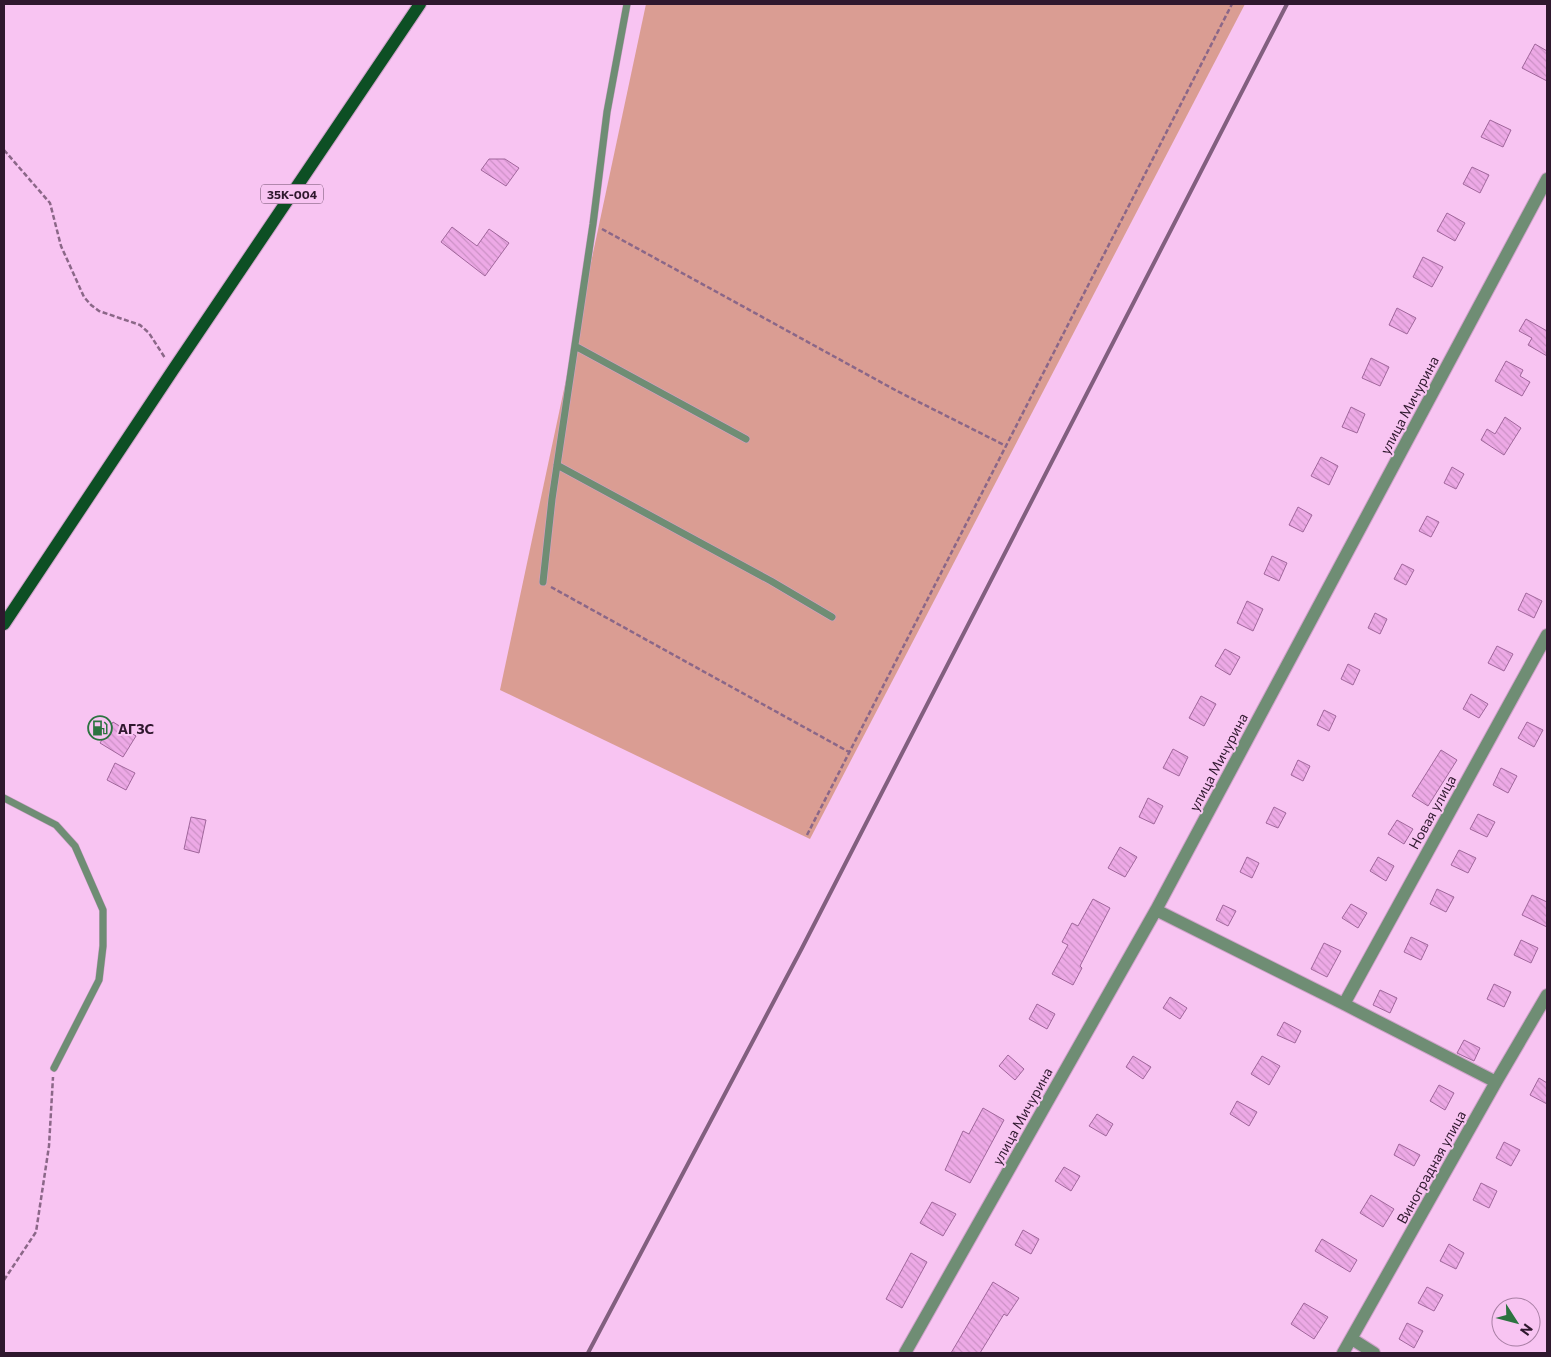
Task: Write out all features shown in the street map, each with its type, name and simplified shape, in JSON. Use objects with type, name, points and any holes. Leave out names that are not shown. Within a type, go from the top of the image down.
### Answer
[{"type":"main road","name":"35К-004","points":[[4,624],[420,4]]},
{"type":"street","name":"улица Мичурина","points":[[905,1353],[1156,910],[1547,179]]},
{"type":"street","name":"Новая улица","points":[[1344,1004],[1547,635]]},
{"type":"street","points":[[1156,910],[1496,1082]]},
{"type":"street","name":"Виноградная улица","points":[[1343,1353],[1547,995]]},
{"type":"street","points":[[1352,1339],[1374,1353]]},
{"type":"lane","points":[[542,582],[607,112],[627,4]]},
{"type":"lane","points":[[575,346],[746,439]]},
{"type":"lane","points":[[557,465],[771,581],[832,617]]},
{"type":"lane","points":[[4,798],[56,825],[75,846],[103,910],[103,946],[99,980],[54,1068]]},
{"type":"path","points":[[807,835],[1232,4]]},
{"type":"path","points":[[4,150],[50,203],[61,246],[84,297],[99,311],[140,325],[149,334],[173,370]]},
{"type":"path","points":[[593,224],[897,391],[1006,446]]},
{"type":"path","points":[[542,582],[849,752]]},
{"type":"path","points":[[4,1280],[36,1232],[49,1146],[54,1068]]},
{"type":"shaded area","points":[[646,4],[1245,4],[810,839],[500,690]]},
{"type":"building","points":[[1535,44],[1547,51],[1547,81],[1522,68]]},
{"type":"building","points":[[1490,120],[1511,130],[1503,147],[1481,137]]},
{"type":"building","points":[[489,159],[505,159],[519,168],[506,186],[481,170]]},
{"type":"building","points":[[1472,167],[1489,175],[1480,193],[1463,184]]},
{"type":"building","points":[[1447,213],[1465,223],[1455,241],[1437,231]]},
{"type":"building","points":[[452,227],[477,246],[489,229],[509,243],[485,276],[441,242]]},
{"type":"building","points":[[1423,257],[1443,267],[1432,287],[1413,277]]},
{"type":"building","points":[[1397,308],[1416,318],[1407,334],[1389,325]]},
{"type":"building","points":[[1526,319],[1547,331],[1547,356],[1528,345],[1532,338],[1519,331]]},
{"type":"building","points":[[1371,358],[1389,367],[1380,386],[1362,378]]},
{"type":"building","points":[[1506,361],[1523,370],[1520,376],[1530,382],[1522,396],[1495,381]]},
{"type":"building","points":[[1351,407],[1365,414],[1357,433],[1342,427]]},
{"type":"building","points":[[1505,417],[1521,428],[1504,455],[1481,440],[1487,429],[1495,434]]},
{"type":"building","points":[[1321,457],[1338,466],[1329,485],[1311,476]]},
{"type":"building","points":[[1452,467],[1464,474],[1456,489],[1444,483]]},
{"type":"building","points":[[1298,507],[1312,515],[1303,532],[1289,525]]},
{"type":"building","points":[[1427,516],[1439,522],[1431,537],[1419,531]]},
{"type":"building","points":[[1272,556],[1287,563],[1279,581],[1264,574]]},
{"type":"building","points":[[1402,564],[1414,570],[1406,585],[1394,579]]},
{"type":"building","points":[[1526,593],[1542,601],[1534,618],[1518,610]]},
{"type":"building","points":[[1247,601],[1263,609],[1253,631],[1237,623]]},
{"type":"building","points":[[1375,613],[1387,619],[1380,634],[1368,628]]},
{"type":"building","points":[[1497,646],[1513,654],[1504,671],[1488,663]]},
{"type":"building","points":[[1225,649],[1240,657],[1230,675],[1215,666]]},
{"type":"building","points":[[1348,664],[1360,670],[1353,685],[1341,679]]},
{"type":"building","points":[[1471,694],[1488,704],[1479,718],[1463,709]]},
{"type":"building","points":[[1201,696],[1216,704],[1204,726],[1189,718]]},
{"type":"building","points":[[1324,710],[1336,716],[1329,731],[1317,725]]},
{"type":"building","points":[[113,722],[136,736],[123,757],[100,743]]},
{"type":"building","points":[[1527,722],[1543,730],[1534,747],[1518,738]]},
{"type":"building","points":[[1173,749],[1188,757],[1179,776],[1163,768]]},
{"type":"building","points":[[1441,750],[1457,760],[1428,806],[1412,796]]},
{"type":"building","points":[[1298,760],[1310,766],[1303,781],[1291,775]]},
{"type":"building","points":[[115,763],[135,773],[126,790],[107,780]]},
{"type":"building","points":[[1501,768],[1517,776],[1508,793],[1493,785]]},
{"type":"building","points":[[1148,798],[1163,806],[1154,824],[1139,817]]},
{"type":"building","points":[[1274,807],[1286,813],[1278,828],[1266,823]]},
{"type":"building","points":[[1478,814],[1495,822],[1487,837],[1470,829]]},
{"type":"building","points":[[191,817],[206,820],[199,853],[184,849]]},
{"type":"building","points":[[1397,820],[1413,829],[1404,844],[1388,834]]},
{"type":"building","points":[[1120,847],[1137,857],[1125,877],[1108,868]]},
{"type":"building","points":[[1459,850],[1476,858],[1468,873],[1451,865]]},
{"type":"building","points":[[1247,857],[1259,863],[1252,878],[1240,872]]},
{"type":"building","points":[[1378,857],[1394,866],[1386,881],[1370,871]]},
{"type":"building","points":[[1437,889],[1454,897],[1446,912],[1430,904]]},
{"type":"building","points":[[1532,895],[1547,902],[1547,927],[1522,915]]},
{"type":"building","points":[[1093,899],[1110,908],[1080,966],[1082,968],[1073,985],[1052,974],[1068,945],[1062,942],[1072,923],[1078,926]]},
{"type":"building","points":[[1351,904],[1367,913],[1358,928],[1342,918]]},
{"type":"building","points":[[1223,905],[1236,911],[1228,926],[1216,920]]},
{"type":"building","points":[[1411,937],[1428,945],[1421,960],[1404,952]]},
{"type":"building","points":[[1521,940],[1538,948],[1531,963],[1514,955]]},
{"type":"building","points":[[1324,943],[1341,951],[1327,977],[1311,969]]},
{"type":"building","points":[[1494,984],[1511,992],[1504,1007],[1487,999]]},
{"type":"building","points":[[1380,990],[1397,998],[1390,1013],[1373,1005]]},
{"type":"building","points":[[1170,997],[1187,1008],[1180,1019],[1163,1008]]},
{"type":"building","points":[[1037,1004],[1055,1014],[1047,1029],[1029,1019]]},
{"type":"building","points":[[1284,1022],[1301,1031],[1295,1043],[1277,1035]]},
{"type":"building","points":[[1464,1040],[1480,1048],[1474,1061],[1457,1053]]},
{"type":"building","points":[[1008,1055],[1024,1069],[1015,1080],[999,1066]]},
{"type":"building","points":[[1133,1056],[1151,1067],[1143,1079],[1126,1067]]},
{"type":"building","points":[[1262,1056],[1280,1066],[1269,1085],[1251,1074]]},
{"type":"building","points":[[1539,1078],[1547,1083],[1547,1104],[1530,1095]]},
{"type":"building","points":[[1439,1085],[1454,1093],[1445,1110],[1430,1101]]},
{"type":"building","points":[[1237,1101],[1257,1112],[1249,1126],[1230,1114]]},
{"type":"building","points":[[983,1108],[1004,1120],[970,1183],[945,1170],[963,1131],[969,1134]]},
{"type":"building","points":[[1097,1114],[1113,1124],[1106,1136],[1089,1126]]},
{"type":"building","points":[[1504,1142],[1520,1150],[1511,1166],[1496,1158]]},
{"type":"building","points":[[1399,1144],[1420,1155],[1414,1166],[1394,1155]]},
{"type":"building","points":[[1064,1167],[1080,1176],[1071,1191],[1055,1181]]},
{"type":"building","points":[[1481,1183],[1497,1191],[1489,1208],[1473,1200]]},
{"type":"building","points":[[1371,1195],[1394,1209],[1383,1227],[1360,1213]]},
{"type":"building","points":[[932,1202],[956,1214],[943,1236],[920,1223]]},
{"type":"building","points":[[1023,1230],[1039,1239],[1031,1254],[1015,1245]]},
{"type":"building","points":[[1322,1239],[1357,1260],[1350,1272],[1315,1251]]},
{"type":"building","points":[[1449,1244],[1464,1253],[1456,1269],[1440,1261]]},
{"type":"building","points":[[911,1253],[927,1262],[902,1308],[886,1299]]},
{"type":"building","points":[[993,1282],[1019,1298],[1007,1316],[1004,1314],[980,1353],[951,1353]]},
{"type":"building","points":[[1427,1287],[1443,1295],[1434,1311],[1418,1303]]},
{"type":"building","points":[[1304,1303],[1328,1317],[1314,1339],[1291,1324]]},
{"type":"building","points":[[1407,1323],[1423,1331],[1414,1348],[1399,1339]]},
{"type":"railway","points":[[588,1353],[802,948],[1287,4]]},
{"type":"place","name":"АГЗС","points":[[100,728]]}]
